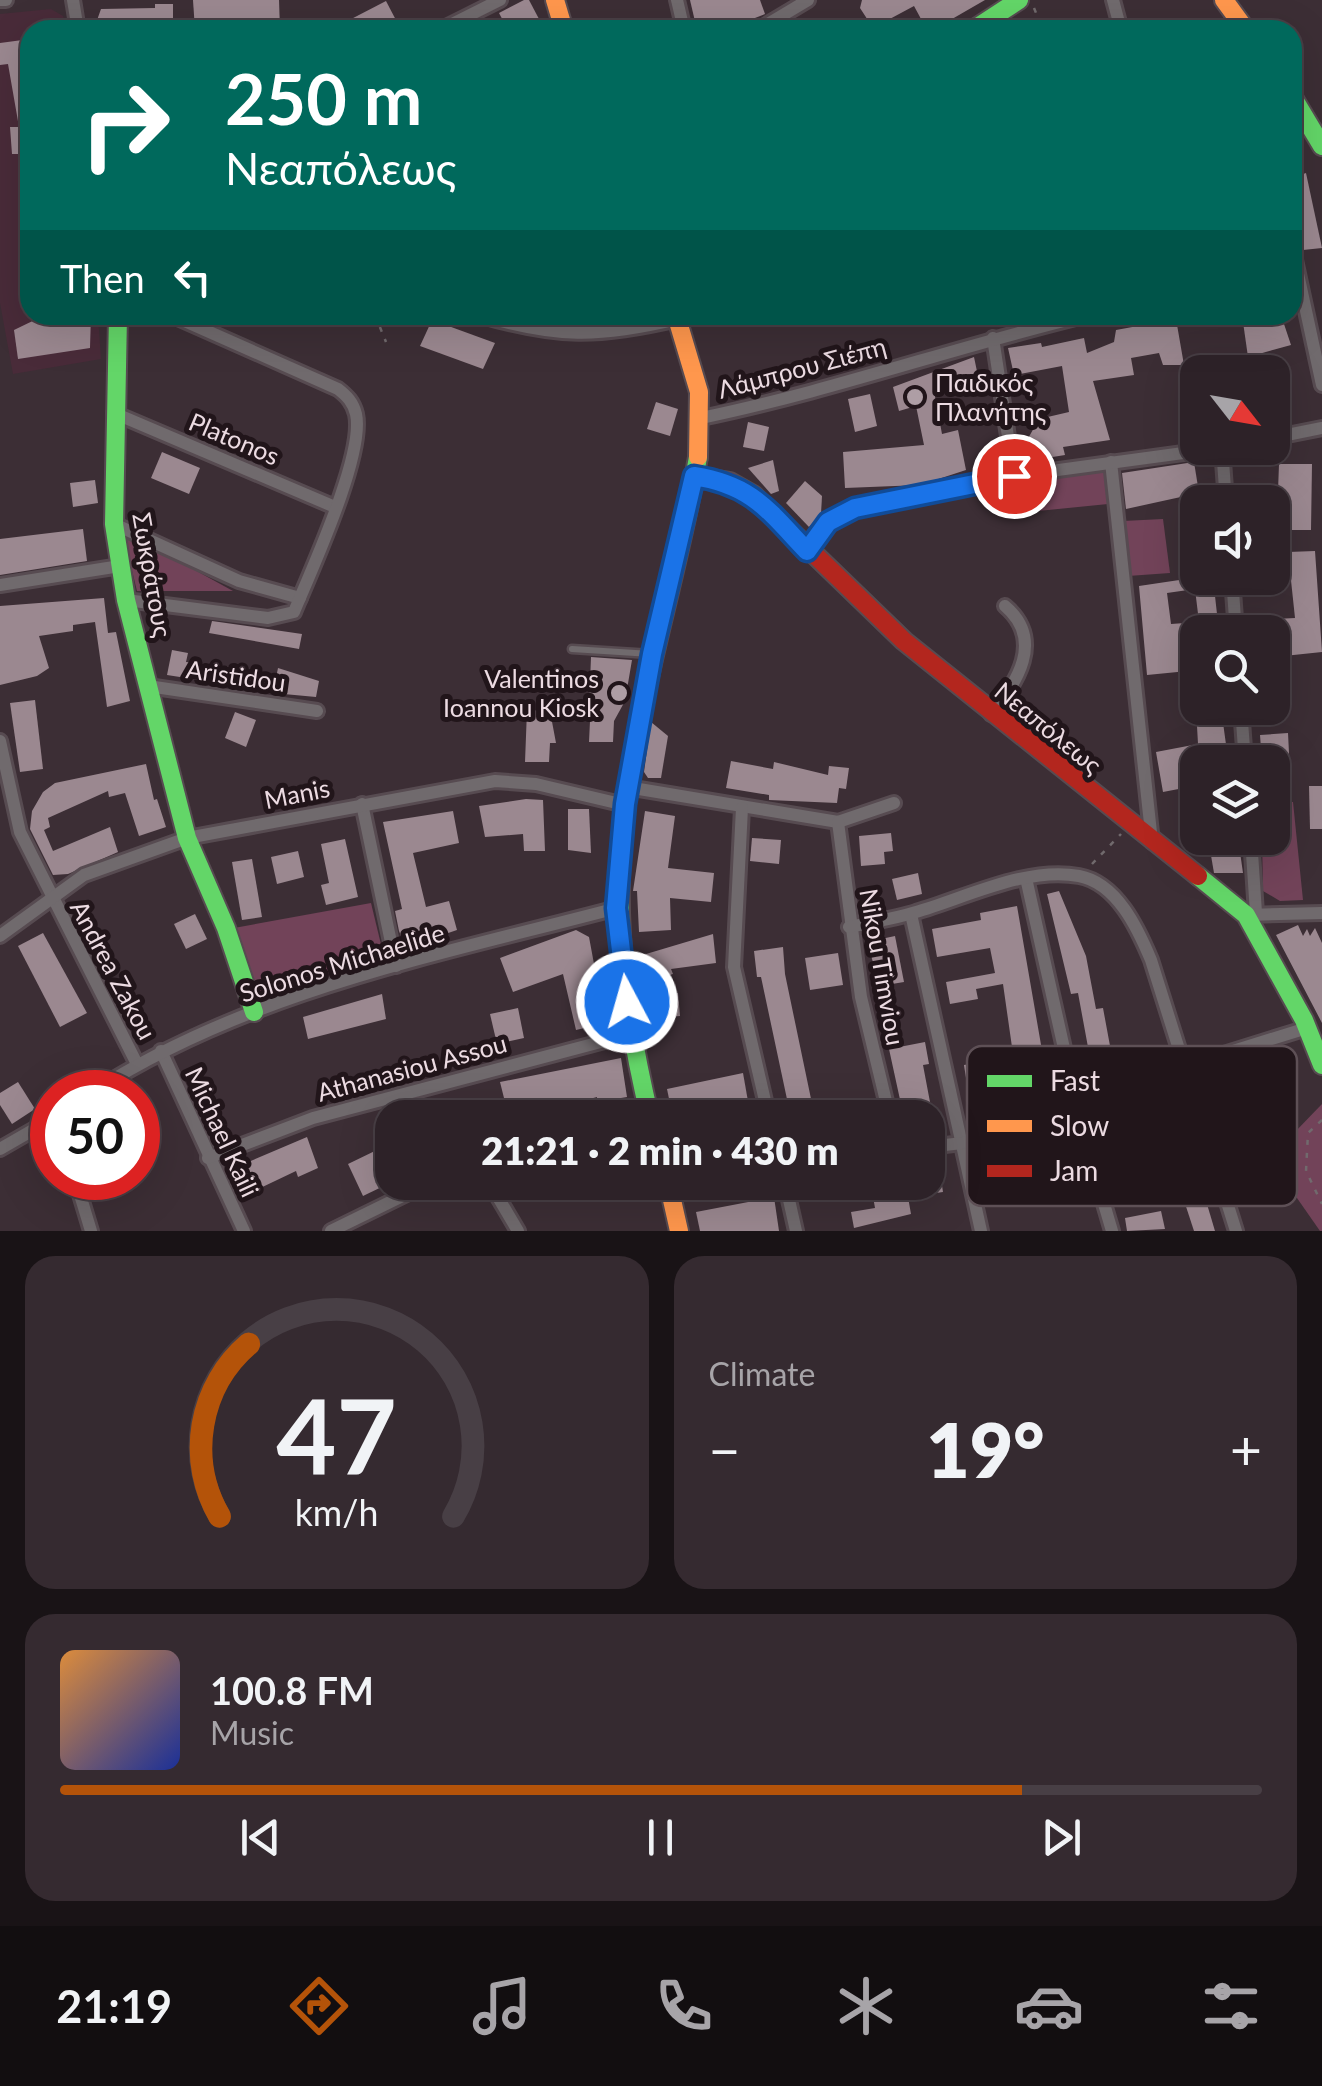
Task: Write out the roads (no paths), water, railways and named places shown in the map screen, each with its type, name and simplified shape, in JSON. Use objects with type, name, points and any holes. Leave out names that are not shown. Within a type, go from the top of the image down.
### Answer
[{"type":"street","points":[[460,20],[500,0]]},
{"type":"street","points":[[775,20],[808,0]]},
{"type":"street","points":[[988,20],[1019,0]]},
{"type":"street","points":[[1302,113],[1322,146]]},
{"type":"street","points":[[1302,312],[1322,385]]},
{"type":"street","name":"Σωκράτους","points":[[118,325],[114,524],[126,600],[187,838],[226,928],[254,1012]]},
{"type":"street","points":[[126,600],[276,618],[294,612],[354,447],[357,416],[350,398],[193,325]]},
{"type":"street","points":[[514,325],[542,333],[616,334],[648,325]]},
{"type":"street","points":[[646,1100],[630,1034],[616,908],[626,796],[652,654],[694,476],[701,418],[694,361],[680,325]]},
{"type":"street","name":"Λάμπρου Σιέπη","points":[[701,418],[790,400],[1047,325]]},
{"type":"street","points":[[993,338],[1014,476]]},
{"type":"street","name":"Platonos","points":[[114,413],[335,507]]},
{"type":"street","points":[[1290,434],[1322,428]]},
{"type":"street","points":[[807,551],[828,522],[855,508],[1014,476],[1180,453]]},
{"type":"street","points":[[1111,462],[1152,843]]},
{"type":"street","name":"Νεαπόλεως","points":[[694,476],[730,482],[754,495],[807,551],[991,714],[1128,825],[1251,914],[1322,1066]]},
{"type":"street","points":[[114,524],[240,582],[300,598]]},
{"type":"street","points":[[0,586],[120,566]]},
{"type":"street","points":[[991,714],[1021,678],[1024,661],[1026,643],[1017,616],[1006,606]]},
{"type":"street","name":"Aristidou","points":[[148,686],[316,711]]},
{"type":"street","name":"Andrea Zakou","points":[[0,741],[20,832],[49,897],[137,1064]]},
{"type":"street","name":"Manis","points":[[0,936],[84,875],[187,838],[495,781],[838,822]]},
{"type":"street","points":[[838,822],[894,803]]},
{"type":"street","points":[[362,804],[396,966]]},
{"type":"street","points":[[742,808],[734,968],[765,1100]]},
{"type":"street","name":"Nikou Timviou","points":[[838,822],[849,927],[886,1100]]},
{"type":"street","points":[[1250,855],[1251,914],[1322,914]]},
{"type":"street","points":[[849,927],[911,914],[1026,878],[1082,876],[1105,888],[1140,934],[1177,1046]]},
{"type":"street","points":[[1026,878],[1063,1046]]},
{"type":"street","name":"Solonos Michaelide","points":[[128,1070],[254,1012],[396,966],[616,908]]},
{"type":"street","points":[[911,914],[967,1170]]},
{"type":"street","points":[[1249,1046],[1307,1028]]},
{"type":"street","name":"Athanasiou Assou","points":[[208,1158],[313,1118],[630,1034]]},
{"type":"street","name":"Michael Kaili","points":[[161,1052],[244,1231]]},
{"type":"street","points":[[0,1148],[30,1131]]},
{"type":"street","points":[[945,1144],[967,1140]]},
{"type":"street","points":[[82,1200],[91,1231]]},
{"type":"street","points":[[331,1231],[394,1200]]},
{"type":"street","points":[[500,1200],[518,1231]]},
{"type":"street","points":[[671,1200],[678,1231]]},
{"type":"street","points":[[789,1200],[796,1231]]},
{"type":"street","points":[[976,1206],[982,1231]]},
{"type":"street","points":[[1105,1206],[1112,1231]]},
{"type":"street","points":[[1228,1206],[1236,1231]]},
{"type":"lane","points":[[572,649],[652,654]]},
{"type":"place","name":"Παιδικός Πλανήτης","points":[[915,397]]},
{"type":"place","name":"Valentinos Ioannou Kiosk","points":[[619,693]]}]
